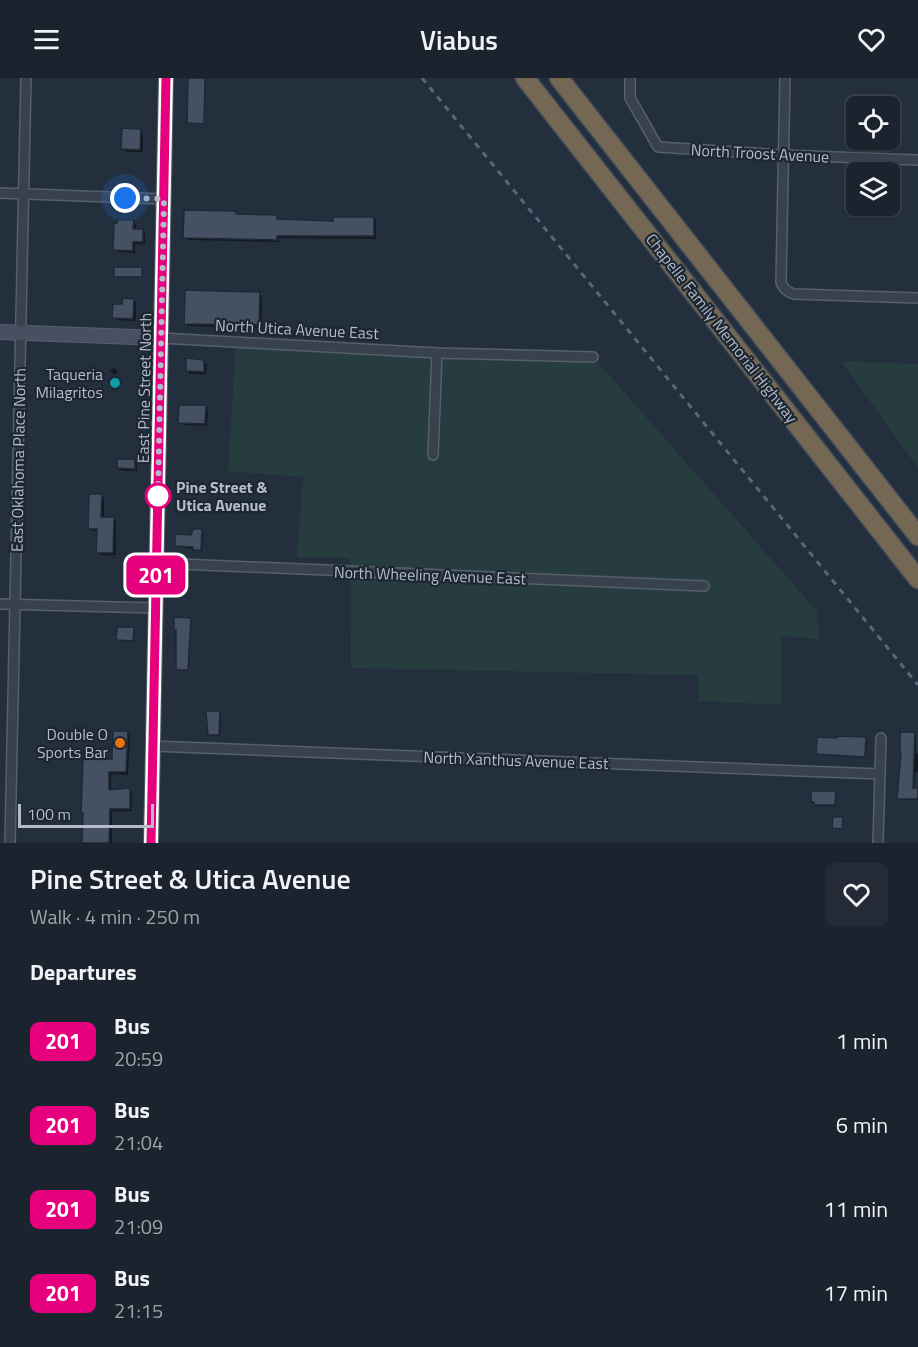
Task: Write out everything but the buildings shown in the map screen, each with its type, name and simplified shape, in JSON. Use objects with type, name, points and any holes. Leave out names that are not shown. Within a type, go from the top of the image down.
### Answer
[{"type":"highway","name":"Chapelle Family Memorial Highway","points":[[525,78],[918,579]]},
{"type":"highway","name":"Chapelle Family Memorial Highway","points":[[559,78],[918,536]]},
{"type":"main road","name":"East Pine Street North","points":[[151,843],[166,78]]},
{"type":"main road","name":"North Utica Avenue East","points":[[0,332],[161,338]]},
{"type":"street","name":"East Oklahoma Place North","points":[[10,843],[26,78]]},
{"type":"street","name":"North Troost Avenue","points":[[630,78],[630,98],[658,147],[918,160]]},
{"type":"street","points":[[785,78],[781,282],[785,290],[794,294],[918,298]]},
{"type":"street","points":[[0,193],[164,199]]},
{"type":"street","name":"North Utica Avenue East","points":[[161,338],[437,353],[593,357]]},
{"type":"street","points":[[433,455],[437,353]]},
{"type":"street","name":"North Wheeling Avenue East","points":[[156,563],[704,586]]},
{"type":"street","points":[[0,604],[155,609]]},
{"type":"street","points":[[878,843],[881,738]]},
{"type":"street","name":"North Xanthus Avenue East","points":[[153,746],[880,774]]},
{"type":"green space","points":[[236,342],[593,357],[817,611],[819,639],[781,636],[781,705],[698,701],[698,675],[351,668],[350,558],[297,557],[303,477],[228,471]]},
{"type":"green space","points":[[841,361],[918,364],[918,468]]},
{"type":"railway","points":[[422,78],[918,685]]},
{"type":"bus line","name":"201","points":[[151,843],[166,78]]},
{"type":"place","name":"Taqueria Milagritos","points":[[115,383]]},
{"type":"place","name":"Pine Street & Utica Avenue","points":[[158,496]]},
{"type":"place","name":"Double O Sports Bar","points":[[120,743]]},
{"type":"route","points":[[125,198],[164,199],[158,496]]}]
